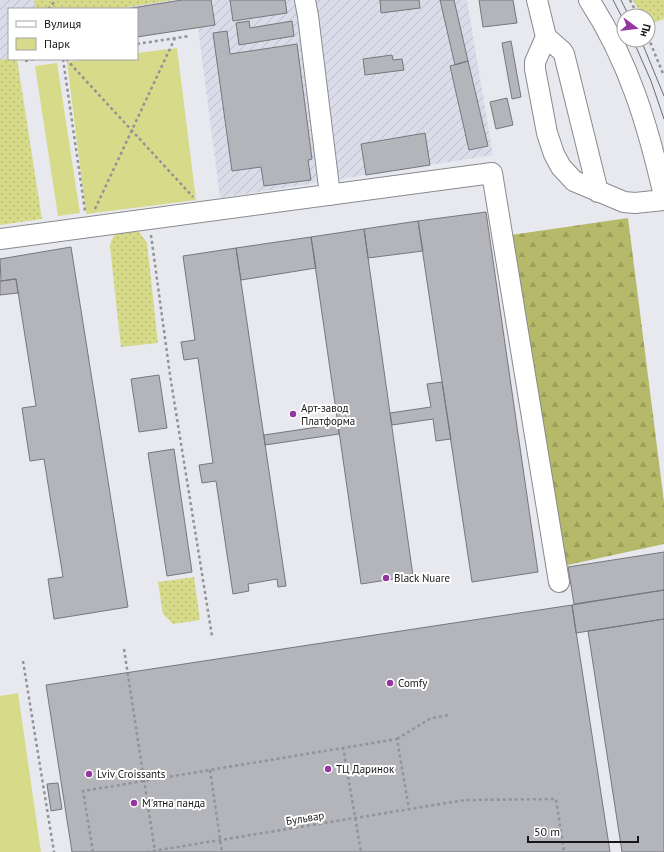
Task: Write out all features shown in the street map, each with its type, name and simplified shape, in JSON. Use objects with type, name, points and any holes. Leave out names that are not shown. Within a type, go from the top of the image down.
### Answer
[{"type":"street","points":[[305,0],[330,195]]},
{"type":"street","points":[[537,0],[546,37],[564,54],[598,192]]},
{"type":"street","points":[[589,0],[616,45],[637,96],[652,146],[664,196]]},
{"type":"street","points":[[546,37],[535,62],[535,69],[547,133],[554,154],[561,167],[574,181],[624,202],[640,203],[664,200]]},
{"type":"street","points":[[0,239],[492,173],[559,582]]},
{"type":"path","points":[[49,8],[56,0]]},
{"type":"path","points":[[138,44],[189,36]]},
{"type":"path","points":[[87,227],[175,38]]},
{"type":"path","points":[[653,48],[664,76]]},
{"type":"path","points":[[63,60],[87,227]]},
{"type":"path","points":[[67,60],[196,200]]},
{"type":"path","points":[[148,219],[170,375],[212,636]]},
{"type":"path","points":[[124,649],[155,851]]},
{"type":"path","points":[[23,661],[54,852]]},
{"type":"path","points":[[93,852],[83,791],[397,739],[431,718],[450,715]]},
{"type":"path","points":[[397,739],[409,809]]},
{"type":"path","points":[[344,748],[361,852]]},
{"type":"path","points":[[210,770],[222,852]]},
{"type":"path","name":"Бульвар","points":[[147,852],[465,800],[556,798],[564,852]]},
{"type":"shaded area","points":[[0,0],[467,0],[493,155],[220,198],[198,28],[138,37],[138,8],[8,8],[8,58],[0,60]]},
{"type":"green space","points":[[34,0],[173,0],[121,8],[36,8]]},
{"type":"green space","points":[[633,0],[664,0],[664,19],[656,22],[656,8],[638,8]]},
{"type":"green space","points":[[177,48],[196,200],[86,214],[67,62],[82,60],[138,60],[138,53]]},
{"type":"green space","points":[[8,58],[8,60],[17,60],[42,219],[0,225],[0,60]]},
{"type":"green space","points":[[57,63],[80,213],[58,216],[35,66]]},
{"type":"green space","points":[[628,218],[664,502],[664,544],[563,566],[511,235]]},
{"type":"green space","points":[[135,230],[140,233],[147,243],[158,343],[121,347],[110,247],[111,241],[115,235],[121,232]]},
{"type":"green space","points":[[194,577],[200,620],[173,624],[163,614],[158,582]]},
{"type":"green space","points":[[18,693],[41,852],[0,852],[0,696]]},
{"type":"building","points":[[182,0],[211,0],[215,25],[138,37],[138,8],[132,8]]},
{"type":"building","points":[[230,0],[285,0],[287,13],[233,21]]},
{"type":"building","points":[[380,0],[419,0],[420,8],[381,13]]},
{"type":"building","points":[[440,0],[454,0],[468,61],[455,65]]},
{"type":"building","points":[[479,0],[513,0],[517,23],[483,27]]},
{"type":"building","points":[[249,21],[250,28],[292,21],[294,36],[239,45],[236,23]]},
{"type":"building","points":[[227,31],[230,54],[297,44],[312,159],[308,160],[311,180],[264,186],[261,167],[232,171],[213,33]]},
{"type":"building","points":[[511,41],[521,97],[512,99],[502,43]]},
{"type":"building","points":[[392,55],[393,60],[402,59],[404,70],[365,75],[363,59]]},
{"type":"building","points":[[468,61],[488,146],[469,150],[450,66]]},
{"type":"building","points":[[507,98],[513,125],[496,129],[490,102]]},
{"type":"building","points":[[425,133],[430,165],[366,175],[361,144]]},
{"type":"building","points":[[486,212],[538,572],[472,582],[418,221]]},
{"type":"building","points":[[418,221],[423,251],[368,258],[364,229]]},
{"type":"building","points":[[364,229],[413,576],[361,584],[311,237]]},
{"type":"building","points":[[311,237],[316,268],[241,280],[236,248]]},
{"type":"building","points":[[71,247],[128,607],[54,619],[48,579],[63,577],[44,459],[30,461],[22,408],[36,406],[16,279],[1,281],[0,259]]},
{"type":"building","points":[[236,248],[286,586],[278,587],[277,579],[248,584],[249,591],[233,594],[216,481],[202,483],[199,465],[213,463],[198,358],[184,360],[181,342],[195,340],[183,256]]},
{"type":"building","points":[[16,279],[18,293],[0,295],[0,281]]},
{"type":"building","points":[[159,375],[167,428],[139,432],[131,379]]},
{"type":"building","points":[[442,382],[451,439],[436,441],[433,419],[392,425],[390,413],[431,407],[427,384]]},
{"type":"building","points":[[338,424],[339,434],[265,445],[264,435]]},
{"type":"building","points":[[174,449],[192,572],[167,576],[148,453]]},
{"type":"building","points":[[664,552],[664,590],[574,604],[568,567]]},
{"type":"building","points":[[664,590],[664,619],[576,633],[572,605]]},
{"type":"building","name":"ТЦ Даринок","points":[[572,605],[610,852],[72,852],[46,685]]},
{"type":"building","points":[[664,619],[664,852],[622,852],[588,631]]},
{"type":"building","points":[[58,783],[62,809],[51,811],[47,784]]},
{"type":"tram line","points":[[613,0],[617,8]]},
{"type":"tram line","points":[[621,0],[625,8]]},
{"type":"tram line","points":[[637,48],[651,81],[664,119]]},
{"type":"tram line","points":[[644,48],[664,96]]},
{"type":"place","name":"Арт-завод Платформа","points":[[293,414]]},
{"type":"place","name":"Black Nuare","points":[[386,578]]},
{"type":"place","name":"Comfy","points":[[390,683]]},
{"type":"place","name":"ТЦ Даринок","points":[[328,769]]},
{"type":"place","name":"Lviv Croissants","points":[[89,774]]},
{"type":"place","name":"М'ятна панда","points":[[134,803]]}]
